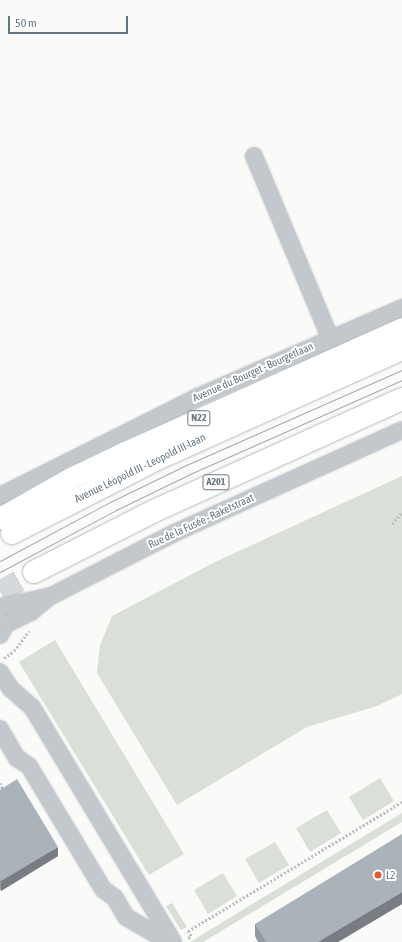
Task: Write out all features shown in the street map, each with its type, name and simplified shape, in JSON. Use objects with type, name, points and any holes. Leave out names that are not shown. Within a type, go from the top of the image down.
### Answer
[{"type":"highway","name":"Avenue Léopold III - Leopold III-laan","points":[[6,526],[402,349]]},
{"type":"highway","name":"A201","points":[[34,572],[154,511],[402,399]]},
{"type":"main road","name":"N22","points":[[6,526],[71,478],[125,452],[402,328]]},
{"type":"street","points":[[254,156],[330,338]]},
{"type":"street","name":"Avenue du Bourget - Bourgetlaan","points":[[0,496],[198,397],[330,338],[402,308]]},
{"type":"street","name":"Rue de la Fusée - Raketstraat","points":[[0,607],[51,596],[172,534],[402,430]]},
{"type":"street","points":[[0,635],[6,624],[31,612],[51,596]]},
{"type":"street","points":[[0,672],[11,689],[32,706],[180,941]]},
{"type":"street","points":[[0,729],[17,758],[29,766],[102,888],[115,898],[126,917],[170,942]]},
{"type":"path","points":[[392,524],[402,512]]},
{"type":"path","points":[[0,783],[3,788],[0,790]]},
{"type":"path","points":[[180,941],[191,936],[188,931],[402,802]]},
{"type":"shaded area","points":[[402,476],[402,694],[377,706],[307,727],[177,805],[97,673],[100,645],[112,616],[215,562]]},
{"type":"shaded area","points":[[55,640],[184,854],[149,875],[19,662]]},
{"type":"shaded area","points":[[380,778],[394,801],[363,820],[349,797]]},
{"type":"shaded area","points":[[327,810],[341,833],[310,852],[296,828]]},
{"type":"shaded area","points":[[402,813],[402,822],[203,942],[190,942]]},
{"type":"shaded area","points":[[275,842],[289,865],[259,883],[245,859]]},
{"type":"shaded area","points":[[223,873],[237,896],[208,914],[194,890]]},
{"type":"shaded area","points":[[172,903],[187,927],[181,930],[166,906]]},
{"type":"building","points":[[17,779],[58,847],[1,881],[0,790]]},
{"type":"building","name":"L2","points":[[402,834],[402,892],[318,942],[266,942],[255,924]]},
{"type":"tunnel","points":[[0,592],[34,572]]},
{"type":"tram line","points":[[0,561],[110,502],[184,466],[402,370]]},
{"type":"tram line","points":[[0,572],[116,510],[190,474],[402,380]]},
{"type":"place","name":"L2","points":[[378,875]]}]
